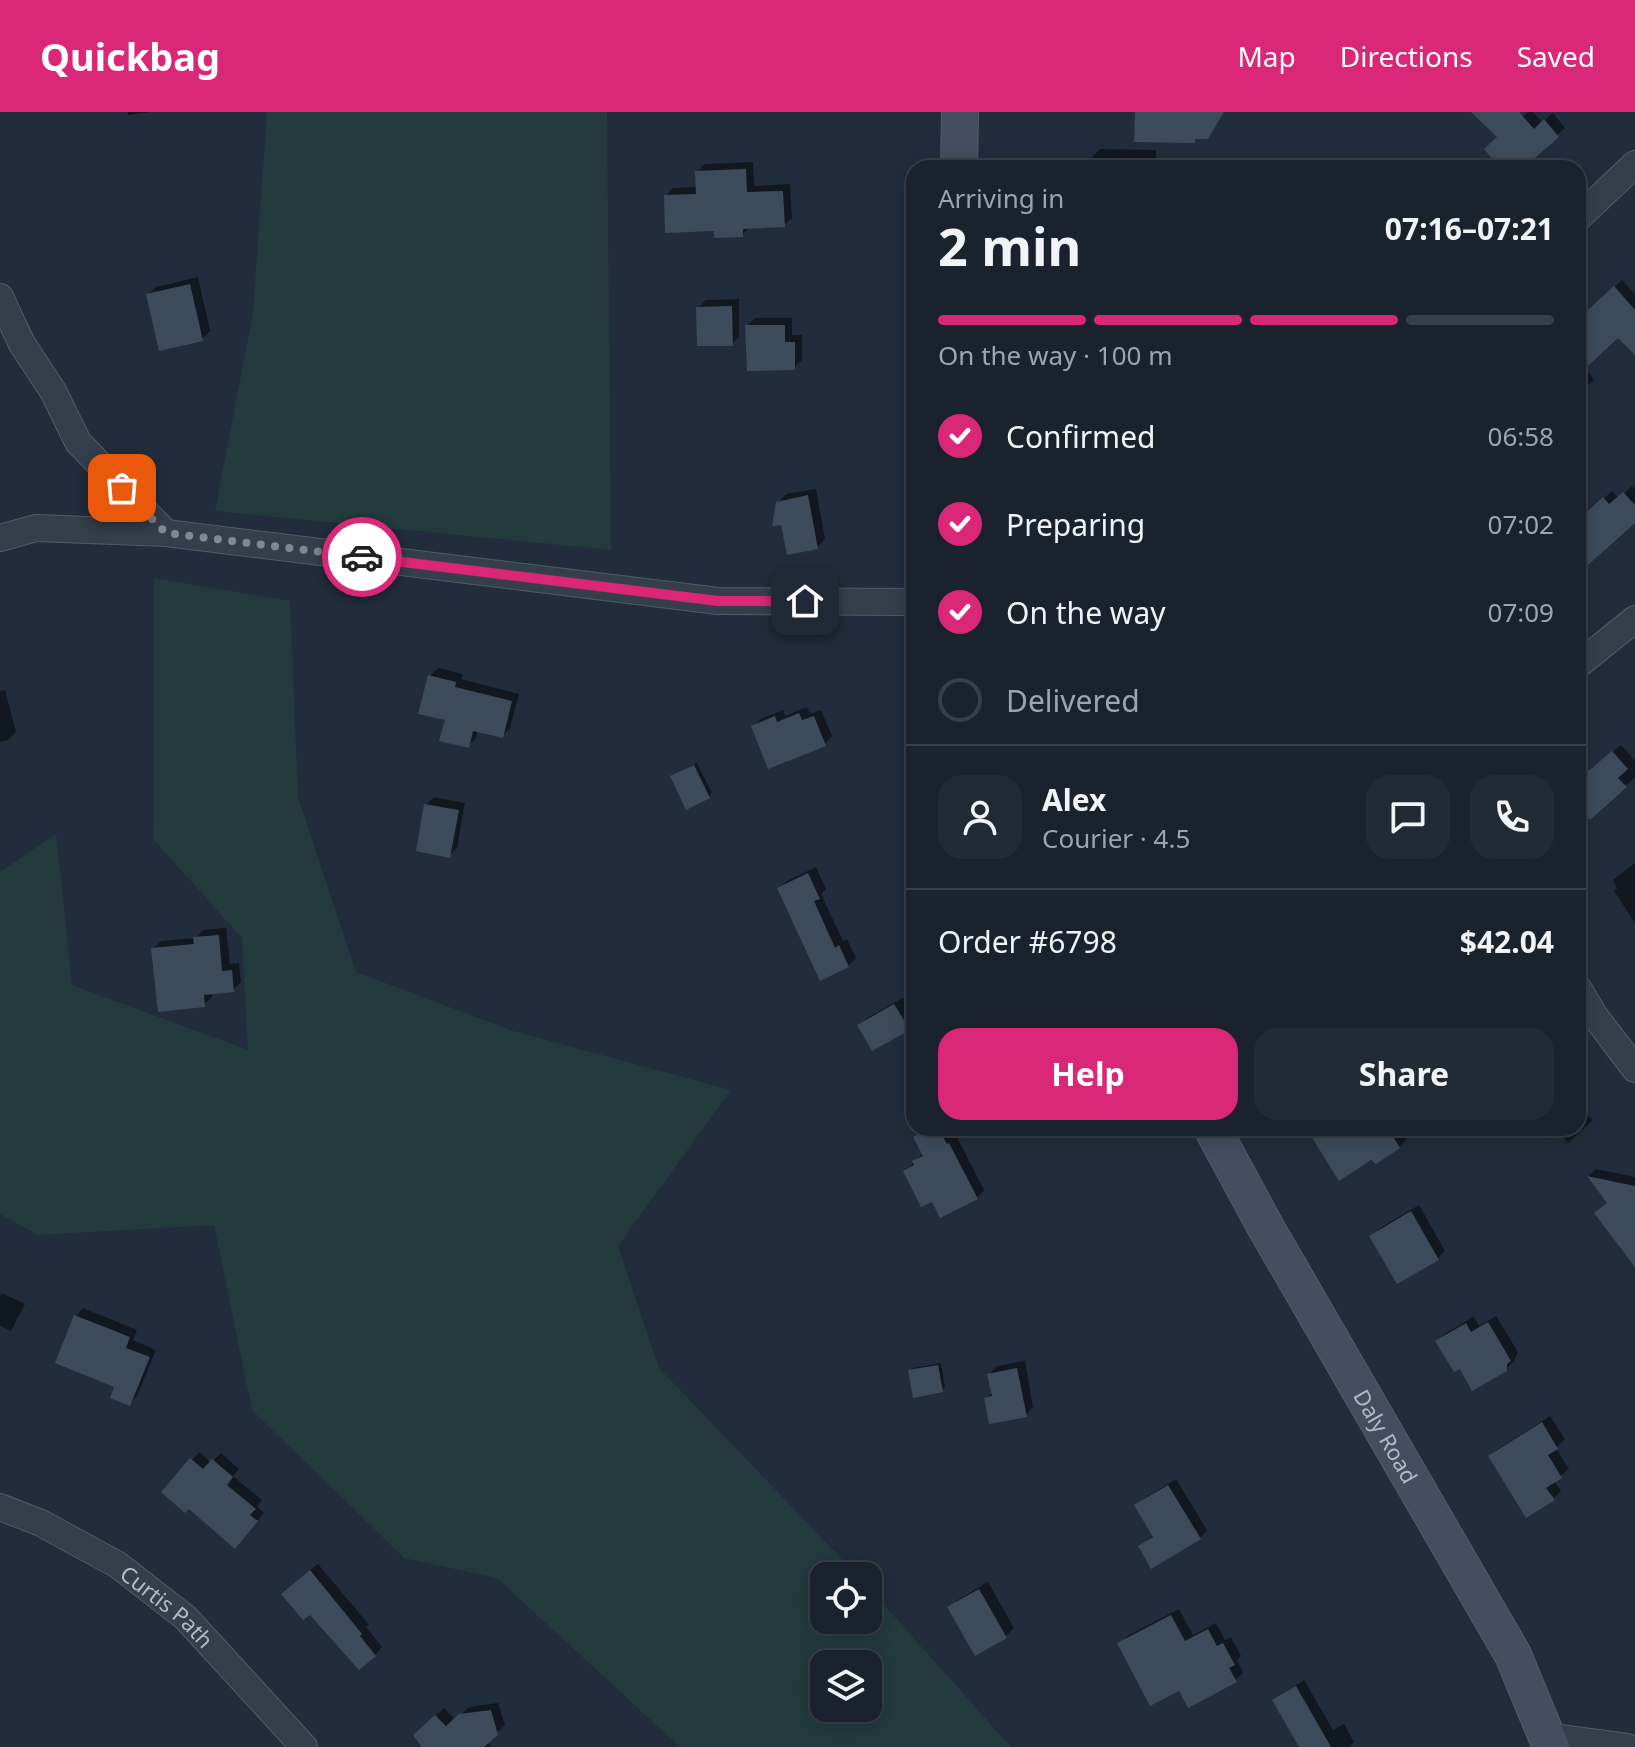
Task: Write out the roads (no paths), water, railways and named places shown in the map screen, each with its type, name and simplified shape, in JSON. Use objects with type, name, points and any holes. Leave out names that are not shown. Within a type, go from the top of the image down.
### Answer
[{"type":"street","points":[[959,160],[960,112]]},
{"type":"street","points":[[1586,210],[1635,164]]},
{"type":"street","points":[[0,297],[22,344],[53,391],[78,442],[166,533]]},
{"type":"street","points":[[0,538],[36,528],[166,533],[718,601],[906,602]]},
{"type":"street","points":[[1586,659],[1635,619]]},
{"type":"street","points":[[1586,1002],[1635,1069]]},
{"type":"street","name":"Daly Road","points":[[1216,1136],[1273,1240],[1513,1655],[1548,1742]]},
{"type":"street","name":"Curtis Path","points":[[0,1507],[41,1523],[118,1565],[186,1618],[304,1747]]},
{"type":"street","points":[[1548,1742],[1627,1747]]}]
